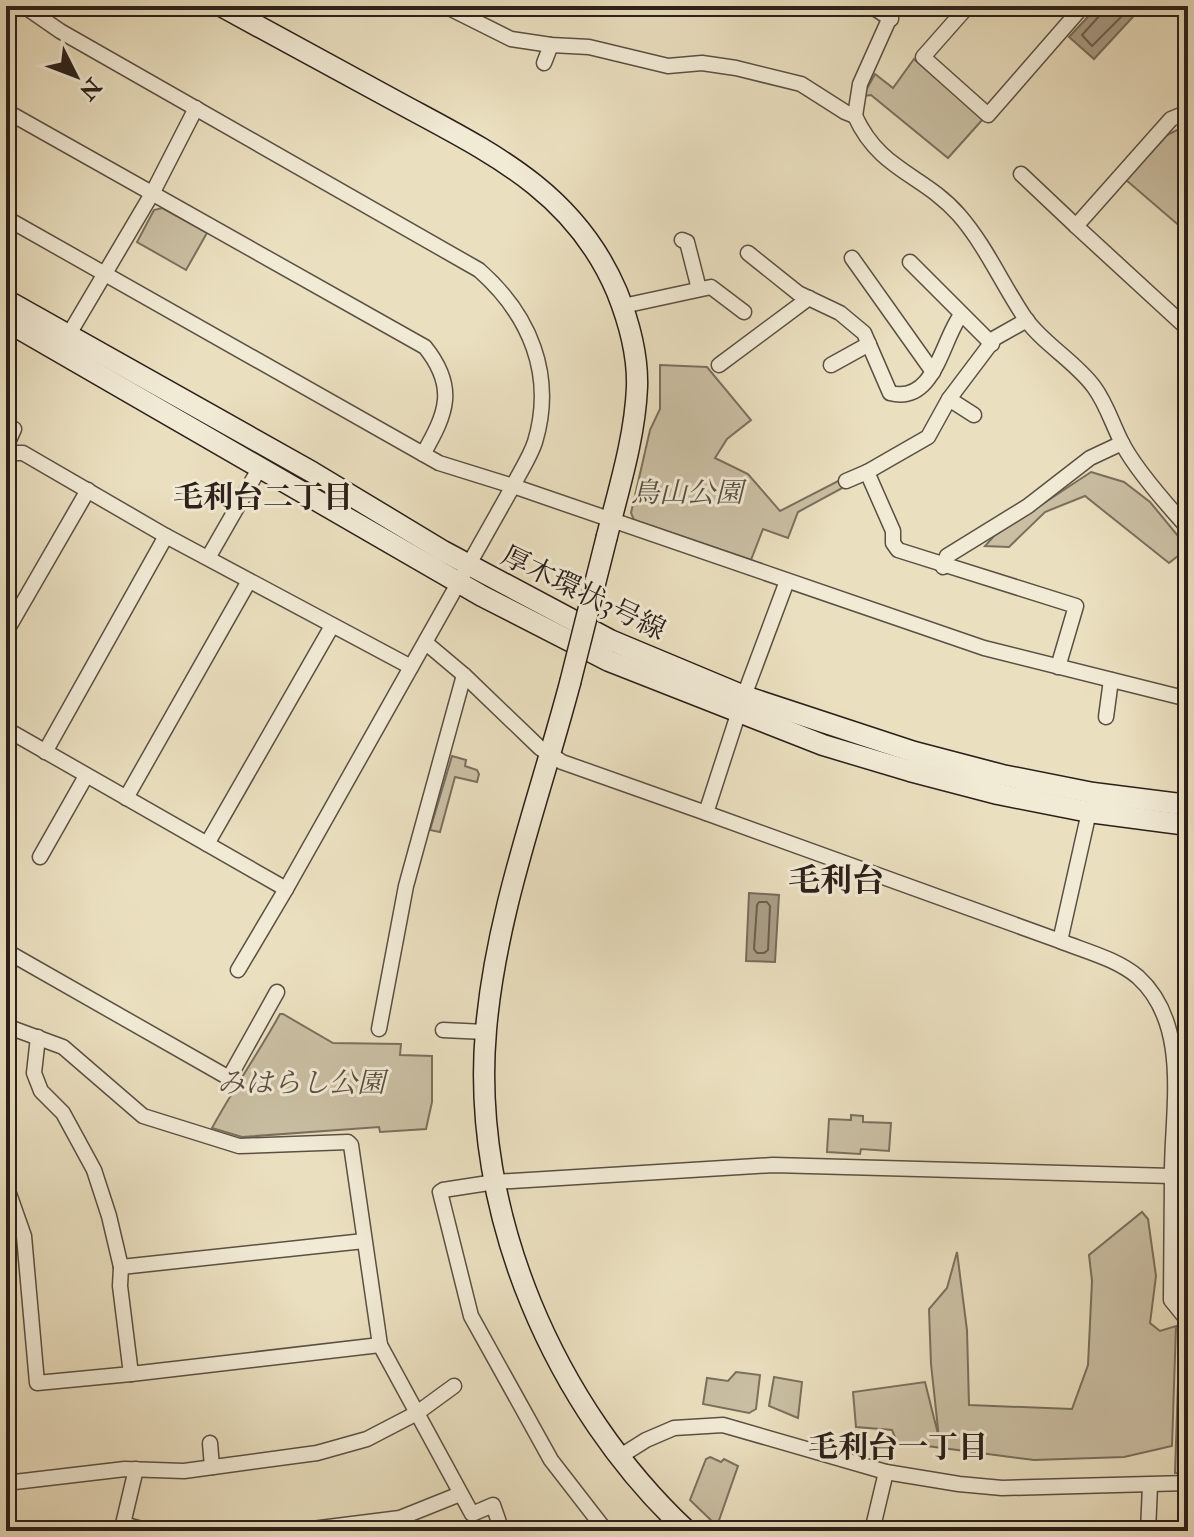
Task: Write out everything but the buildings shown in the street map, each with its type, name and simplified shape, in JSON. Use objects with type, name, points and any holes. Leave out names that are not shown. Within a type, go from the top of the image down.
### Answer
[{"type":"street","points":[[24,6],[60,31],[468,263],[505,294],[529,333],[535,350],[542,390],[540,421],[534,446],[426,643],[238,970]]},
{"type":"street","points":[[221,6],[252,13],[478,147],[539,187],[581,229],[604,265],[623,306],[635,355],[637,386],[632,429],[570,683],[499,942],[485,1032],[486,1102],[495,1182],[520,1273],[544,1334],[572,1389],[637,1482],[687,1531]]},
{"type":"street","points":[[445,6],[478,33],[551,45],[589,47],[668,66],[702,63],[736,68],[801,84],[855,116]]},
{"type":"street","points":[[871,6],[893,13],[860,84],[855,116],[867,151],[928,187],[958,214],[1027,320],[1093,386],[1122,443],[1188,528]]},
{"type":"street","points":[[968,6],[923,57],[988,115],[1083,6]]},
{"type":"street","points":[[544,63],[551,45]]},
{"type":"street","points":[[64,344],[153,192],[196,108]]},
{"type":"street","points":[[6,111],[425,347],[440,365],[446,394],[445,411],[423,454]]},
{"type":"street","points":[[1076,226],[1171,119],[1188,112]]},
{"type":"street","points":[[1021,174],[1188,329]]},
{"type":"street","points":[[6,218],[439,463],[513,486],[609,528],[787,581],[984,648],[1188,699]]},
{"type":"street","points":[[682,240],[687,242],[699,289]]},
{"type":"street","points":[[748,253],[809,298],[840,313],[864,333],[890,393],[899,396],[915,390],[933,372],[944,354],[953,325],[961,315]]},
{"type":"street","points":[[852,258],[933,372]]},
{"type":"street","points":[[910,262],[992,344]]},
{"type":"street","points":[[623,306],[711,287],[744,312]]},
{"type":"street","points":[[719,365],[809,298]]},
{"type":"street","name":"厚木環状3号線","points":[[6,300],[64,344],[259,469],[463,573]]},
{"type":"street","points":[[846,481],[928,437],[949,399],[995,338],[1027,320]]},
{"type":"street","name":"厚木環状3号線","points":[[6,321],[64,344],[312,472],[463,573],[609,661],[742,705],[1002,775],[1093,793],[1188,805]]},
{"type":"street","points":[[831,365],[869,344]]},
{"type":"street","points":[[949,399],[974,415]]},
{"type":"street","points":[[6,447],[14,429]]},
{"type":"street","points":[[943,567],[947,556],[1028,506],[1090,458],[1122,443]]},
{"type":"street","points":[[6,453],[23,453],[166,536],[411,667]]},
{"type":"street","points":[[208,558],[259,469]]},
{"type":"street","points":[[867,472],[898,550],[943,567],[1076,606],[1058,667]]},
{"type":"street","points":[[6,632],[88,490]]},
{"type":"street","points":[[45,752],[166,536]]},
{"type":"street","points":[[126,798],[249,581]]},
{"type":"street","points":[[706,813],[787,581]]},
{"type":"street","points":[[207,844],[332,626]]},
{"type":"street","points":[[426,643],[540,748],[562,762],[1060,941],[1115,963],[1138,977],[1156,1001],[1168,1027],[1182,1109],[1172,1181],[1171,1300],[1188,1321]]},
{"type":"street","points":[[379,1029],[406,886],[464,675]]},
{"type":"street","points":[[1106,717],[1111,680]]},
{"type":"street","name":"厚木環状3号線","points":[[742,705],[823,745],[910,771],[998,794],[1089,812],[1188,825]]},
{"type":"street","points":[[6,729],[286,889]]},
{"type":"street","points":[[40,857],[86,776]]},
{"type":"street","points":[[1060,941],[1089,812]]},
{"type":"street","points":[[6,951],[229,1078],[277,992]]},
{"type":"street","points":[[6,1026],[63,1047],[143,1116],[239,1146],[348,1142],[351,1145],[380,1345],[472,1514],[493,1505],[502,1531]]},
{"type":"street","points":[[443,1030],[485,1032]]},
{"type":"street","points":[[38,1037],[34,1073],[41,1091],[63,1113],[94,1170],[121,1267],[120,1286],[131,1374]]},
{"type":"street","points":[[600,1529],[551,1460],[471,1316],[440,1192],[495,1182],[773,1165],[1172,1181],[1188,1186]]},
{"type":"street","points":[[6,1185],[24,1236],[37,1383],[380,1345]]},
{"type":"street","points":[[121,1267],[364,1241]]},
{"type":"street","points":[[1171,1261],[1188,1261]]},
{"type":"street","points":[[6,1483],[136,1469],[184,1471],[317,1453],[367,1439],[417,1413],[454,1386]]},
{"type":"street","points":[[619,1457],[646,1440],[674,1428],[723,1425],[886,1472],[1002,1488],[1188,1483]]},
{"type":"street","points":[[210,1443],[212,1467]]},
{"type":"street","points":[[136,1469],[123,1524],[149,1531]]},
{"type":"street","points":[[872,1531],[886,1472]]},
{"type":"street","points":[[1148,1531],[1150,1486]]},
{"type":"street","points":[[296,1531],[400,1518],[460,1494]]},
{"type":"green space","points":[[914,59],[983,119],[948,158],[871,95],[863,96],[875,74],[893,88]]},
{"type":"green space","points":[[1188,126],[1188,224],[1183,229],[1126,180],[1167,135]]},
{"type":"green space","points":[[162,208],[207,233],[186,270],[137,242],[154,210]]},
{"type":"green space","name":"鳥山公園","points":[[660,365],[707,367],[751,420],[727,439],[715,458],[748,474],[780,511],[844,478],[846,486],[798,512],[788,538],[763,529],[751,560],[634,520],[631,513],[650,430],[660,409]]},
{"type":"green space","points":[[1091,472],[1124,482],[1150,502],[1188,548],[1169,563],[1085,496],[1045,512],[1009,547],[985,546],[994,536]]},
{"type":"green space","points":[[452,756],[466,760],[465,766],[477,770],[477,782],[455,777],[440,832],[430,830]]},
{"type":"green space","name":"みはらし公園","points":[[280,1014],[333,1043],[401,1044],[400,1055],[432,1056],[432,1102],[426,1129],[380,1132],[379,1127],[242,1137],[212,1128]]},
{"type":"green space","points":[[851,1115],[863,1116],[863,1122],[891,1123],[889,1151],[861,1149],[860,1154],[827,1152],[829,1119],[851,1120]]},
{"type":"green space","points":[[1142,1212],[1148,1219],[1156,1276],[1150,1323],[1160,1331],[1176,1326],[1172,1446],[1124,1457],[1034,1460],[897,1442],[892,1430],[856,1427],[853,1392],[925,1382],[939,1438],[929,1309],[947,1288],[957,1252],[967,1330],[969,1405],[1072,1409],[1088,1365],[1092,1281],[1089,1255]]},
{"type":"green space","points":[[1180,1321],[1188,1330],[1188,1473],[1175,1473]]},
{"type":"green space","points":[[736,1372],[760,1375],[756,1409],[749,1413],[703,1404],[707,1378],[728,1381]]},
{"type":"green space","points":[[774,1377],[802,1382],[798,1418],[769,1406]]},
{"type":"green space","points":[[710,1457],[738,1466],[717,1526],[690,1500],[706,1459]]},
{"type":"water","points":[[1098,6],[1143,6],[1094,59],[1069,37]]},
{"type":"water","points":[[749,893],[779,895],[775,962],[746,961]]},
{"type":"district","name":"毛利台二丁目","points":[[263,497]]},
{"type":"district","name":"毛利台","points":[[836,880]]},
{"type":"district","name":"毛利台一丁目","points":[[898,1447]]}]
